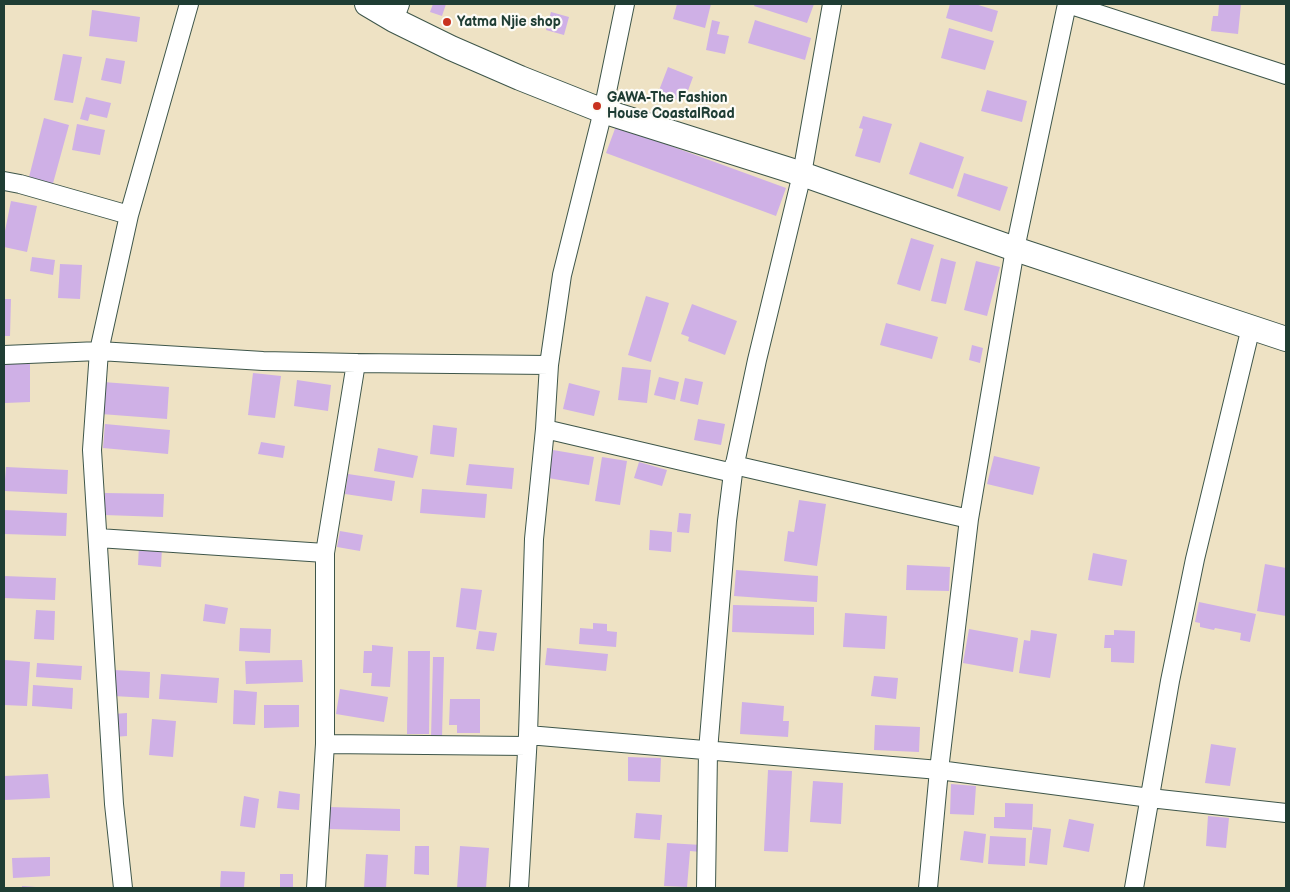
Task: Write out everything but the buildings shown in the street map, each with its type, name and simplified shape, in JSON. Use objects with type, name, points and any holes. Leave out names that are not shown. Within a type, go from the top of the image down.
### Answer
[{"type":"street","points":[[123,888],[114,804],[92,450],[99,351],[129,215],[189,4]]},
{"type":"street","points":[[367,4],[397,12],[459,52],[603,111],[802,174],[1015,249],[1286,339]]},
{"type":"street","points":[[519,888],[528,741],[534,539],[545,429],[549,365],[562,275],[603,111],[625,4]]},
{"type":"street","points":[[706,888],[708,751],[733,469],[756,360],[802,174],[832,4]]},
{"type":"street","points":[[928,888],[939,770],[969,519],[1015,249],[1068,4],[1286,75]]},
{"type":"street","points":[[4,181],[129,215]]},
{"type":"street","points":[[1134,888],[1170,681],[1195,559],[1251,327]]},
{"type":"street","points":[[4,355],[99,351],[356,363],[549,365]]},
{"type":"street","points":[[316,888],[325,744],[325,553],[356,363]]},
{"type":"street","points":[[545,429],[969,519]]},
{"type":"street","points":[[98,538],[325,553]]},
{"type":"street","points":[[325,744],[528,741],[708,751],[939,770],[1150,798],[1286,813]]},
{"type":"place","name":"Yatma Njie shop","points":[[447,22]]},
{"type":"place","name":"GAWA-The Fashion House CoastalRoad","points":[[597,106]]}]
